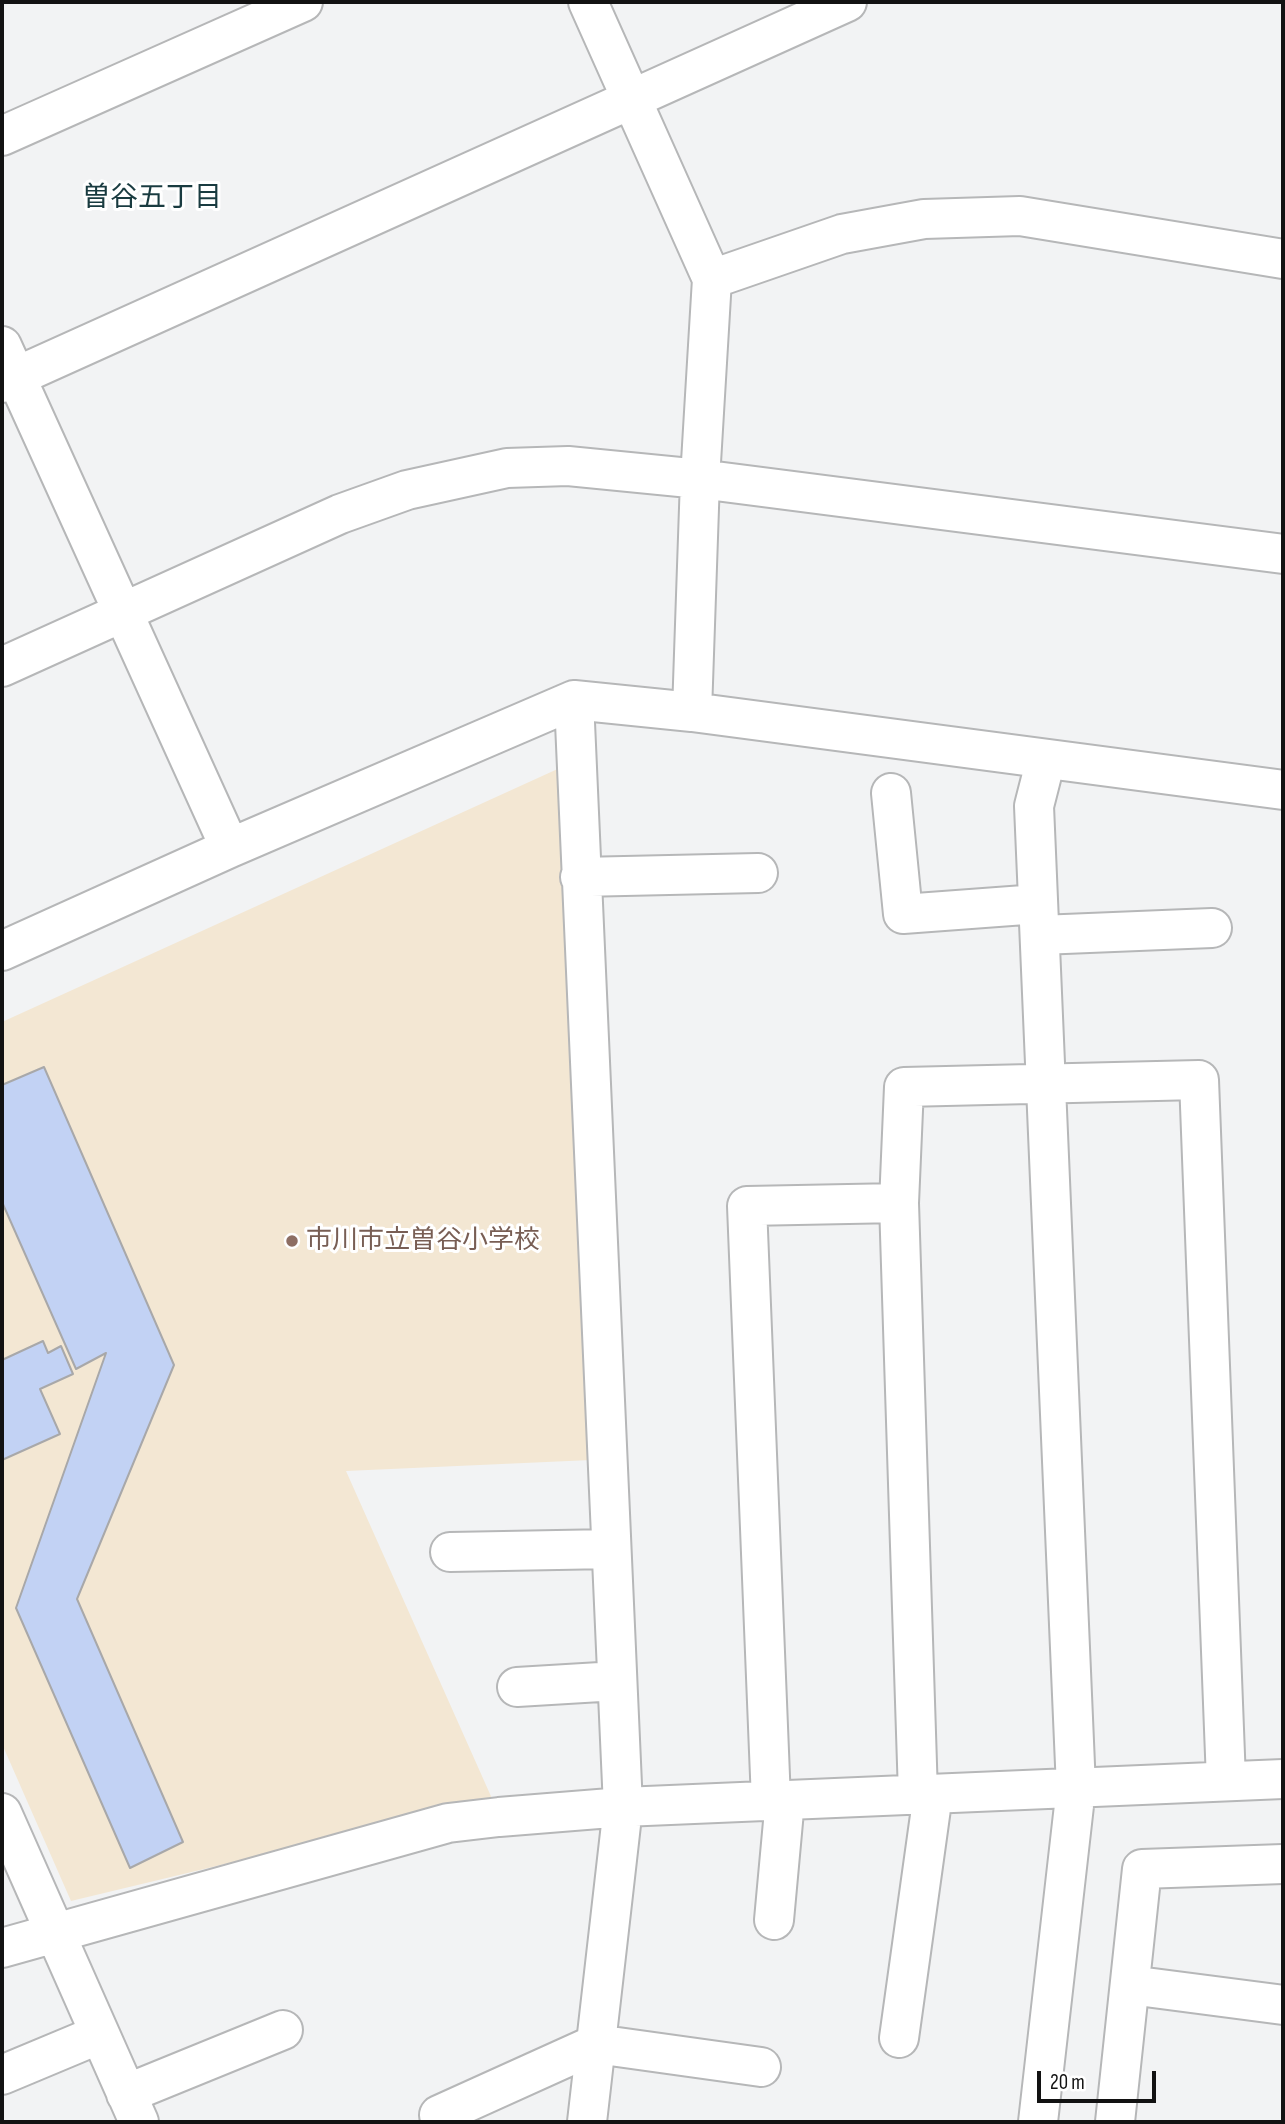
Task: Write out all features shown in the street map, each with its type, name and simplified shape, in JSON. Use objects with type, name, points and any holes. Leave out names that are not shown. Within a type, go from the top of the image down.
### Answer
[{"type":"street","points":[[2,136],[303,2]]},
{"type":"street","points":[[588,2],[712,279],[700,479],[692,712]]},
{"type":"street","points":[[230,848],[122,612],[6,369],[631,99],[833,5]]},
{"type":"street","points":[[712,279],[842,234],[924,219],[1020,216],[1283,259]]},
{"type":"street","points":[[2,667],[340,514],[407,490],[507,468],[568,466],[700,479],[1283,554]]},
{"type":"street","points":[[574,700],[623,1807],[587,2122]]},
{"type":"street","points":[[2,951],[230,848],[574,700],[692,712],[1283,790]]},
{"type":"street","points":[[1038,2122],[1076,1788],[1034,806],[1046,759]]},
{"type":"street","points":[[891,793],[903,914],[1212,928]]},
{"type":"street","points":[[580,877],[758,873]]},
{"type":"street","points":[[899,2038],[926,1795],[899,1203],[904,1087],[1199,1080],[1226,1782]]},
{"type":"street","points":[[774,1920],[778,1801],[747,1206],[899,1203]]},
{"type":"street","points":[[450,1552],[611,1549]]},
{"type":"street","points":[[517,1687],[617,1681]]},
{"type":"street","points":[[2,1948],[448,1823],[499,1816],[623,1807],[1283,1779]]},
{"type":"street","points":[[2,1813],[132,2108],[283,2030]]},
{"type":"street","points":[[1115,2122],[1142,1869],[1283,1864]]},
{"type":"street","points":[[1130,1985],[1283,2006]]},
{"type":"street","points":[[2,2075],[100,2034]]},
{"type":"street","points":[[439,2115],[596,2044],[761,2067]]},
{"type":"shaded area","name":"市川市立曽谷小学校","points":[[562,767],[591,1460],[346,1471],[494,1803],[437,1813],[71,1901],[2,1744],[2,1022]]},
{"type":"building","points":[[44,1067],[174,1365],[77,1599],[183,1842],[130,1868],[16,1608],[106,1353],[76,1369],[2,1202],[2,1085]]},
{"type":"building","points":[[43,1341],[48,1353],[61,1346],[73,1374],[40,1389],[60,1434],[2,1460],[2,1360]]},
{"type":"place","name":"市川市立曽谷小学校","points":[[292,1241]]},
{"type":"district","name":"曽谷五丁目","points":[[152,199]]}]
